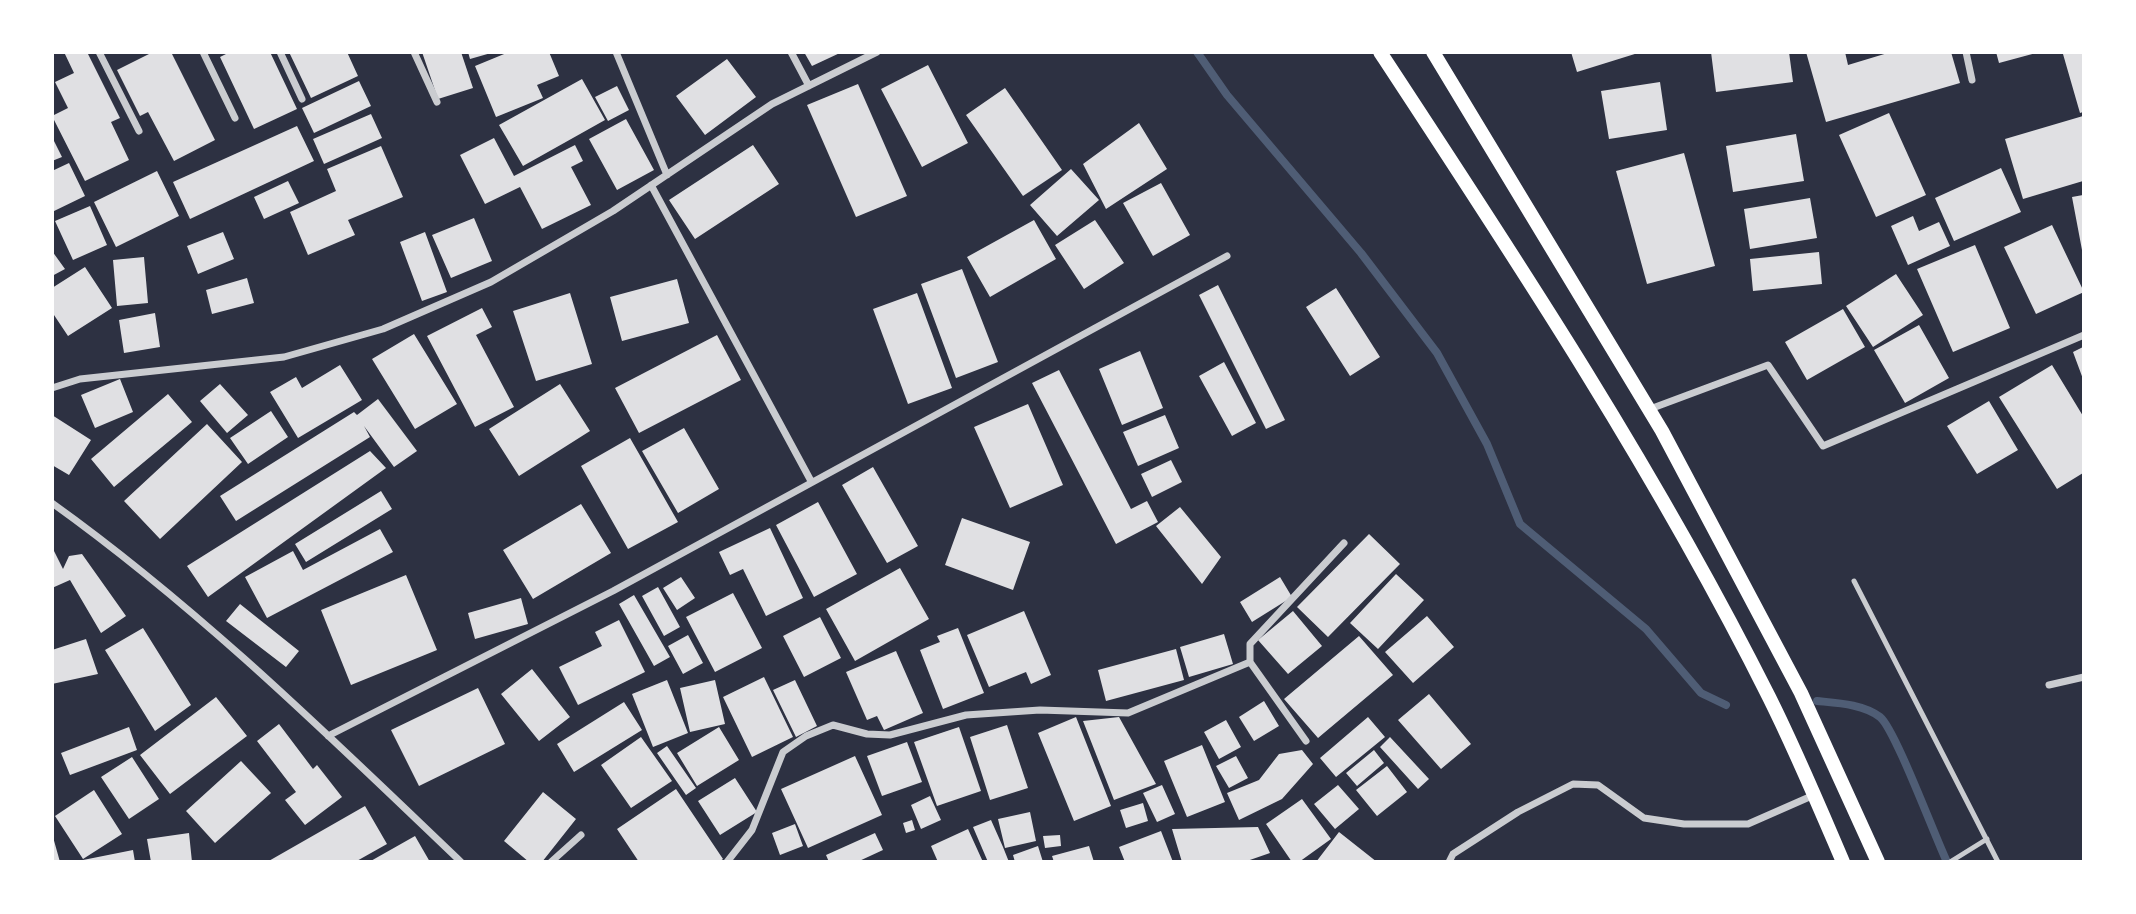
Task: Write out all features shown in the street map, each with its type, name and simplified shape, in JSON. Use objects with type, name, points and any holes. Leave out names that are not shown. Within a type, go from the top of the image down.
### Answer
[{"type":"main road","points":[[1380,52],[1542,299],[1721,604],[1770,699],[1843,862]]},
{"type":"main road","points":[[1433,52],[1650,409],[1801,693],[1878,862]]},
{"type":"street","points":[[99,52],[139,131]]},
{"type":"street","points":[[203,52],[235,118]]},
{"type":"street","points":[[280,52],[302,99]]},
{"type":"street","points":[[414,52],[437,102]]},
{"type":"street","points":[[616,52],[667,175]]},
{"type":"street","points":[[791,52],[809,86]]},
{"type":"street","points":[[52,388],[80,379],[284,357],[383,328],[491,282],[667,175],[772,104],[877,52]]},
{"type":"street","points":[[1966,52],[1972,80]]},
{"type":"street","points":[[651,185],[811,481]]},
{"type":"street","points":[[328,736],[613,591],[1227,256]]},
{"type":"street","points":[[1650,409],[1768,365],[1823,446],[2084,335]]},
{"type":"street","points":[[52,503],[123,554],[269,680],[457,860]]},
{"type":"street","points":[[1306,741],[1250,662],[1250,644],[1345,543]]},
{"type":"street","points":[[727,862],[752,830],[783,752],[806,736],[833,725],[867,734],[890,735],[966,715],[1040,710],[1128,712],[1250,662]]},
{"type":"street","points":[[2049,685],[2084,677]]},
{"type":"street","points":[[1449,862],[1452,854],[1518,812],[1573,784],[1598,785],[1644,818],[1684,824],[1748,824],[1814,795]]},
{"type":"street","points":[[551,862],[581,835]]},
{"type":"lane","points":[[1854,581],[1998,862]]},
{"type":"lane","points":[[1950,862],[1987,839]]},
{"type":"building","points":[[64,52],[87,52],[120,118],[111,122],[129,160],[85,181],[52,116],[68,108],[55,82],[74,73]]},
{"type":"building","points":[[153,52],[171,52],[215,140],[174,161],[148,112],[140,116],[117,70]]},
{"type":"building","points":[[230,52],[270,52],[297,109],[254,129],[220,57]]},
{"type":"building","points":[[289,52],[347,52],[358,76],[311,98]]},
{"type":"building","points":[[422,52],[461,52],[473,88],[438,99]]},
{"type":"building","points":[[468,52],[490,52],[491,53],[470,59]]},
{"type":"building","points":[[509,52],[549,52],[559,76],[537,85],[543,98],[496,117],[475,66]]},
{"type":"building","points":[[804,52],[842,52],[812,66]]},
{"type":"building","points":[[1571,52],[1638,52],[1638,53],[1577,72]]},
{"type":"building","points":[[1711,52],[1789,52],[1793,82],[1716,92]]},
{"type":"building","points":[[1806,52],[1845,52],[1848,65],[1891,52],[1951,52],[1960,83],[1826,122]]},
{"type":"building","points":[[1996,52],[2036,52],[2036,53],[1999,63]]},
{"type":"building","points":[[2083,52],[2083,112],[2080,113],[2063,54]]},
{"type":"building","points":[[727,59],[756,97],[705,135],[676,96]]},
{"type":"building","points":[[928,65],[968,143],[922,167],[881,89]]},
{"type":"building","points":[[582,79],[605,120],[523,166],[499,125]]},
{"type":"building","points":[[359,81],[371,106],[314,133],[302,108]]},
{"type":"building","points":[[1660,82],[1667,130],[1609,139],[1601,91]]},
{"type":"building","points":[[858,84],[907,196],[856,217],[807,105]]},
{"type":"building","points":[[617,86],[629,110],[608,121],[595,97]]},
{"type":"building","points":[[1005,88],[1062,170],[1023,196],[966,115]]},
{"type":"building","points":[[1889,113],[1926,195],[1876,217],[1839,135]]},
{"type":"building","points":[[371,114],[382,138],[324,164],[313,139]]},
{"type":"building","points":[[2083,116],[2083,181],[2023,199],[2005,139]]},
{"type":"building","points":[[626,119],[654,170],[617,190],[589,139]]},
{"type":"building","points":[[1139,123],[1167,169],[1106,209],[1083,164]]},
{"type":"building","points":[[297,126],[314,161],[190,219],[173,182]]},
{"type":"building","points":[[1796,134],[1804,181],[1733,192],[1726,146]]},
{"type":"building","points":[[52,137],[62,157],[52,161]]},
{"type":"building","points":[[494,138],[514,176],[575,145],[583,161],[571,167],[591,205],[542,229],[520,187],[485,204],[460,155]]},
{"type":"building","points":[[753,145],[779,184],[695,239],[669,200]]},
{"type":"building","points":[[381,146],[403,197],[348,220],[355,235],[308,255],[290,212],[336,191],[327,169]]},
{"type":"building","points":[[1684,153],[1715,266],[1647,284],[1616,171]]},
{"type":"building","points":[[69,163],[85,196],[52,212],[52,171]]},
{"type":"building","points":[[2001,168],[2021,212],[1954,241],[1935,198]]},
{"type":"building","points":[[1071,169],[1099,200],[1057,236],[1030,205]]},
{"type":"building","points":[[157,171],[179,216],[116,247],[94,202]]},
{"type":"building","points":[[288,181],[299,203],[264,219],[254,197]]},
{"type":"building","points":[[1161,183],[1190,235],[1153,256],[1123,203]]},
{"type":"building","points":[[2083,195],[2083,249],[2082,250],[2072,197]]},
{"type":"building","points":[[1810,198],[1817,238],[1750,249],[1744,209]]},
{"type":"building","points":[[90,206],[107,245],[73,260],[55,221]]},
{"type":"building","points":[[1913,216],[1919,231],[1939,222],[1950,246],[1908,265],[1891,226]]},
{"type":"building","points":[[474,218],[492,261],[451,278],[432,235]]},
{"type":"building","points":[[1034,220],[1056,259],[990,297],[967,257]]},
{"type":"building","points":[[1095,220],[1124,263],[1084,289],[1055,245]]},
{"type":"building","points":[[2052,225],[2084,292],[2036,314],[2004,247]]},
{"type":"building","points":[[223,232],[234,259],[198,274],[187,246]]},
{"type":"building","points":[[425,232],[447,292],[422,301],[400,242]]},
{"type":"building","points":[[1975,245],[2010,328],[1953,352],[1917,269]]},
{"type":"building","points":[[52,251],[65,269],[52,276]]},
{"type":"building","points":[[1819,252],[1822,284],[1753,291],[1750,259]]},
{"type":"building","points":[[144,257],[148,303],[117,306],[113,260]]},
{"type":"building","points":[[85,267],[112,308],[68,336],[52,312],[52,288]]},
{"type":"building","points":[[962,269],[998,362],[956,378],[921,284]]},
{"type":"building","points":[[1896,274],[1923,315],[1873,347],[1846,306]]},
{"type":"building","points":[[247,278],[254,303],[212,314],[206,290]]},
{"type":"building","points":[[677,279],[689,323],[622,341],[610,297]]},
{"type":"building","points":[[1218,285],[1285,420],[1266,429],[1199,295]]},
{"type":"building","points":[[1336,288],[1380,357],[1350,376],[1306,307]]},
{"type":"building","points":[[570,293],[592,364],[536,381],[513,311]]},
{"type":"building","points":[[917,293],[952,388],[908,404],[873,309]]},
{"type":"building","points":[[482,308],[492,327],[476,335],[514,407],[475,427],[427,336]]},
{"type":"building","points":[[1843,309],[1865,347],[1807,380],[1785,342]]},
{"type":"building","points":[[155,313],[160,347],[124,353],[119,320]]},
{"type":"building","points":[[1919,325],[1949,378],[1905,403],[1874,350]]},
{"type":"building","points":[[414,334],[457,404],[415,429],[372,359]]},
{"type":"building","points":[[717,335],[741,380],[639,433],[615,388]]},
{"type":"building","points":[[2083,347],[2083,379],[2073,352]]},
{"type":"building","points":[[1140,351],[1163,408],[1122,425],[1099,369]]},
{"type":"building","points":[[1224,362],[1256,423],[1232,436],[1199,376]]},
{"type":"building","points":[[340,365],[362,400],[298,438],[270,392],[296,377],[302,388]]},
{"type":"building","points":[[2052,365],[2083,416],[2083,473],[2057,489],[1999,397]]},
{"type":"building","points":[[1059,370],[1131,509],[1147,501],[1158,522],[1116,544],[1032,383]]},
{"type":"building","points":[[120,379],[133,412],[95,428],[81,395]]},
{"type":"building","points":[[220,384],[248,415],[227,433],[200,401]]},
{"type":"building","points":[[560,384],[590,431],[519,476],[489,429]]},
{"type":"building","points":[[168,394],[192,422],[114,487],[91,459]]},
{"type":"building","points":[[378,399],[417,451],[394,467],[364,426],[370,437],[236,521],[220,496],[354,412],[357,415]]},
{"type":"building","points":[[1989,401],[2018,450],[1977,474],[1947,426]]},
{"type":"building","points":[[1028,404],[1063,485],[1010,508],[974,427]]},
{"type":"building","points":[[271,411],[288,437],[248,464],[230,438]]},
{"type":"building","points":[[52,415],[91,440],[69,475],[52,465]]},
{"type":"building","points":[[1165,415],[1179,448],[1138,466],[1123,432]]},
{"type":"building","points":[[207,424],[242,462],[160,539],[124,501]]},
{"type":"building","points":[[684,428],[719,489],[678,513],[642,451]]},
{"type":"building","points":[[630,438],[678,522],[628,549],[581,466]]},
{"type":"building","points":[[370,451],[386,468],[208,597],[187,566]]},
{"type":"building","points":[[1171,460],[1182,482],[1152,497],[1141,474]]},
{"type":"building","points":[[873,467],[918,546],[887,563],[842,485]]},
{"type":"building","points":[[381,491],[392,509],[306,562],[295,544]]},
{"type":"building","points":[[818,502],[857,574],[814,597],[776,525]]},
{"type":"building","points":[[581,504],[611,553],[533,599],[503,550]]},
{"type":"building","points":[[1180,507],[1221,557],[1202,584],[1156,526]]},
{"type":"building","points":[[962,518],[1030,542],[1013,590],[945,565]]},
{"type":"building","points":[[770,528],[803,598],[766,616],[743,569],[730,575],[719,552]]},
{"type":"building","points":[[380,529],[393,552],[267,618],[245,577],[293,551],[303,570]]},
{"type":"building","points":[[1369,534],[1400,564],[1328,637],[1297,607]]},
{"type":"building","points":[[52,547],[63,569],[69,556],[82,554],[126,616],[101,633],[70,580],[52,588]]},
{"type":"building","points":[[900,568],[929,619],[855,661],[826,609]]},
{"type":"building","points":[[1396,574],[1424,600],[1378,649],[1350,623]]},
{"type":"building","points":[[406,575],[437,650],[351,685],[321,610]]},
{"type":"building","points":[[681,577],[695,598],[677,610],[663,588]]},
{"type":"building","points":[[1280,577],[1292,597],[1252,622],[1240,602]]},
{"type":"building","points":[[658,587],[680,627],[664,636],[642,596]]},
{"type":"building","points":[[733,593],[762,648],[715,672],[686,617]]},
{"type":"building","points":[[634,595],[670,657],[654,666],[619,604]]},
{"type":"building","points":[[521,598],[528,624],[475,639],[468,613]]},
{"type":"building","points":[[240,604],[299,651],[286,667],[226,621]]},
{"type":"building","points":[[1024,611],[1051,675],[1031,684],[1026,672],[989,687],[967,635]]},
{"type":"building","points":[[1293,611],[1322,646],[1288,674],[1258,640]]},
{"type":"building","points":[[1427,616],[1454,647],[1413,683],[1385,652]]},
{"type":"building","points":[[820,617],[841,658],[804,677],[783,636]]},
{"type":"building","points":[[619,620],[645,672],[578,705],[559,667],[602,646],[595,632]]},
{"type":"building","points":[[143,628],[191,705],[155,731],[105,650]]},
{"type":"building","points":[[958,628],[984,693],[943,709],[920,650],[940,642],[937,636]]},
{"type":"building","points":[[1224,634],[1233,664],[1189,677],[1180,647]]},
{"type":"building","points":[[688,635],[703,663],[683,674],[668,646]]},
{"type":"building","points":[[1359,636],[1393,675],[1318,738],[1284,699]]},
{"type":"building","points":[[86,639],[98,674],[52,684],[52,650]]},
{"type":"building","points":[[1176,649],[1184,680],[1106,701],[1098,670]]},
{"type":"building","points":[[896,651],[923,713],[884,730],[877,716],[867,720],[846,672]]},
{"type":"building","points":[[532,669],[570,717],[539,741],[501,694]]},
{"type":"building","points":[[764,677],[793,737],[752,757],[723,697]]},
{"type":"building","points":[[667,680],[688,733],[653,747],[632,694]]},
{"type":"building","points":[[715,680],[725,724],[690,732],[680,688]]},
{"type":"building","points":[[795,680],[817,726],[796,737],[773,690]]},
{"type":"building","points":[[478,688],[505,744],[419,786],[391,730]]},
{"type":"building","points":[[1429,694],[1471,744],[1441,769],[1398,720]]},
{"type":"building","points":[[216,697],[247,736],[170,794],[140,755]]},
{"type":"building","points":[[1264,701],[1279,726],[1254,741],[1239,717]]},
{"type":"building","points":[[624,702],[642,730],[574,772],[557,744]]},
{"type":"building","points":[[1076,717],[1111,806],[1074,821],[1038,733]]},
{"type":"building","points":[[1119,717],[1156,784],[1114,800],[1083,721]]},
{"type":"building","points":[[1368,717],[1385,737],[1336,777],[1320,758]]},
{"type":"building","points":[[1226,720],[1241,747],[1219,759],[1204,732]]},
{"type":"building","points":[[279,724],[313,769],[317,765],[342,797],[305,825],[285,800],[296,792],[257,741]]},
{"type":"building","points":[[1007,725],[1028,788],[990,800],[970,737]]},
{"type":"building","points":[[129,727],[137,750],[70,775],[61,753]]},
{"type":"building","points":[[719,727],[739,760],[697,786],[677,753]]},
{"type":"building","points":[[959,727],[981,791],[937,806],[914,742]]},
{"type":"building","points":[[641,737],[672,781],[631,808],[601,765]]},
{"type":"building","points":[[1390,737],[1429,779],[1418,789],[1380,747]]},
{"type":"building","points":[[907,742],[922,782],[882,796],[867,756]]},
{"type":"building","points":[[1202,745],[1225,802],[1187,817],[1164,761]]},
{"type":"building","points":[[667,746],[696,788],[686,795],[657,753]]},
{"type":"building","points":[[1302,750],[1313,764],[1282,799],[1239,820],[1227,793],[1259,780],[1279,754]]},
{"type":"building","points":[[1374,750],[1384,763],[1357,786],[1346,773]]},
{"type":"building","points":[[855,756],[882,815],[808,848],[781,789]]},
{"type":"building","points":[[1236,756],[1248,778],[1229,788],[1216,766]]},
{"type":"building","points":[[132,757],[159,799],[129,819],[101,777]]},
{"type":"building","points":[[241,761],[271,793],[215,843],[186,811]]},
{"type":"building","points":[[1387,766],[1407,792],[1377,816],[1356,790]]},
{"type":"building","points":[[735,778],[757,812],[720,835],[698,801]]},
{"type":"building","points":[[1162,785],[1175,814],[1157,822],[1143,793]]},
{"type":"building","points":[[1338,785],[1359,809],[1335,829],[1314,804]]},
{"type":"building","points":[[676,789],[723,859],[719,862],[639,862],[617,829]]},
{"type":"building","points":[[94,790],[122,834],[83,859],[55,816]]},
{"type":"building","points":[[543,792],[576,819],[542,862],[529,862],[504,841]]},
{"type":"building","points":[[930,796],[941,820],[921,829],[911,805]]},
{"type":"building","points":[[1302,799],[1331,839],[1299,862],[1292,862],[1266,824]]},
{"type":"building","points":[[1143,803],[1148,821],[1126,828],[1120,810]]},
{"type":"building","points":[[365,806],[387,844],[355,862],[267,862]]},
{"type":"building","points":[[1030,812],[1036,841],[1005,848],[998,819]]},
{"type":"building","points":[[912,820],[915,830],[906,833],[903,823]]},
{"type":"building","points":[[991,820],[1009,862],[988,862],[973,827]]},
{"type":"building","points":[[795,824],[803,846],[780,855],[772,833]]},
{"type":"building","points":[[1258,827],[1270,853],[1244,862],[1182,862],[1172,829]]},
{"type":"building","points":[[968,829],[983,862],[938,862],[931,846]]},
{"type":"building","points":[[1161,831],[1173,862],[1125,862],[1119,847]]},
{"type":"building","points":[[1339,832],[1377,862],[1316,862]]},
{"type":"building","points":[[189,833],[192,862],[151,862],[147,839]]},
{"type":"building","points":[[875,833],[883,850],[857,862],[829,862],[826,855]]},
{"type":"building","points":[[1060,835],[1061,846],[1045,848],[1043,836]]},
{"type":"building","points":[[415,836],[430,862],[369,862]]},
{"type":"building","points":[[53,837],[60,862],[52,862]]},
{"type":"building","points":[[1038,846],[1043,862],[1015,862],[1013,855]]},
{"type":"building","points":[[1089,846],[1094,862],[1054,862],[1052,856]]},
{"type":"building","points":[[133,850],[135,862],[83,860]]},
{"type":"waterway","points":[[1197,52],[1227,95],[1361,253],[1437,353],[1487,444],[1520,524],[1646,629],[1701,693],[1726,705]]},
{"type":"waterway","points":[[1817,701],[1858,707],[1880,717],[1905,762],[1947,862]]}]
